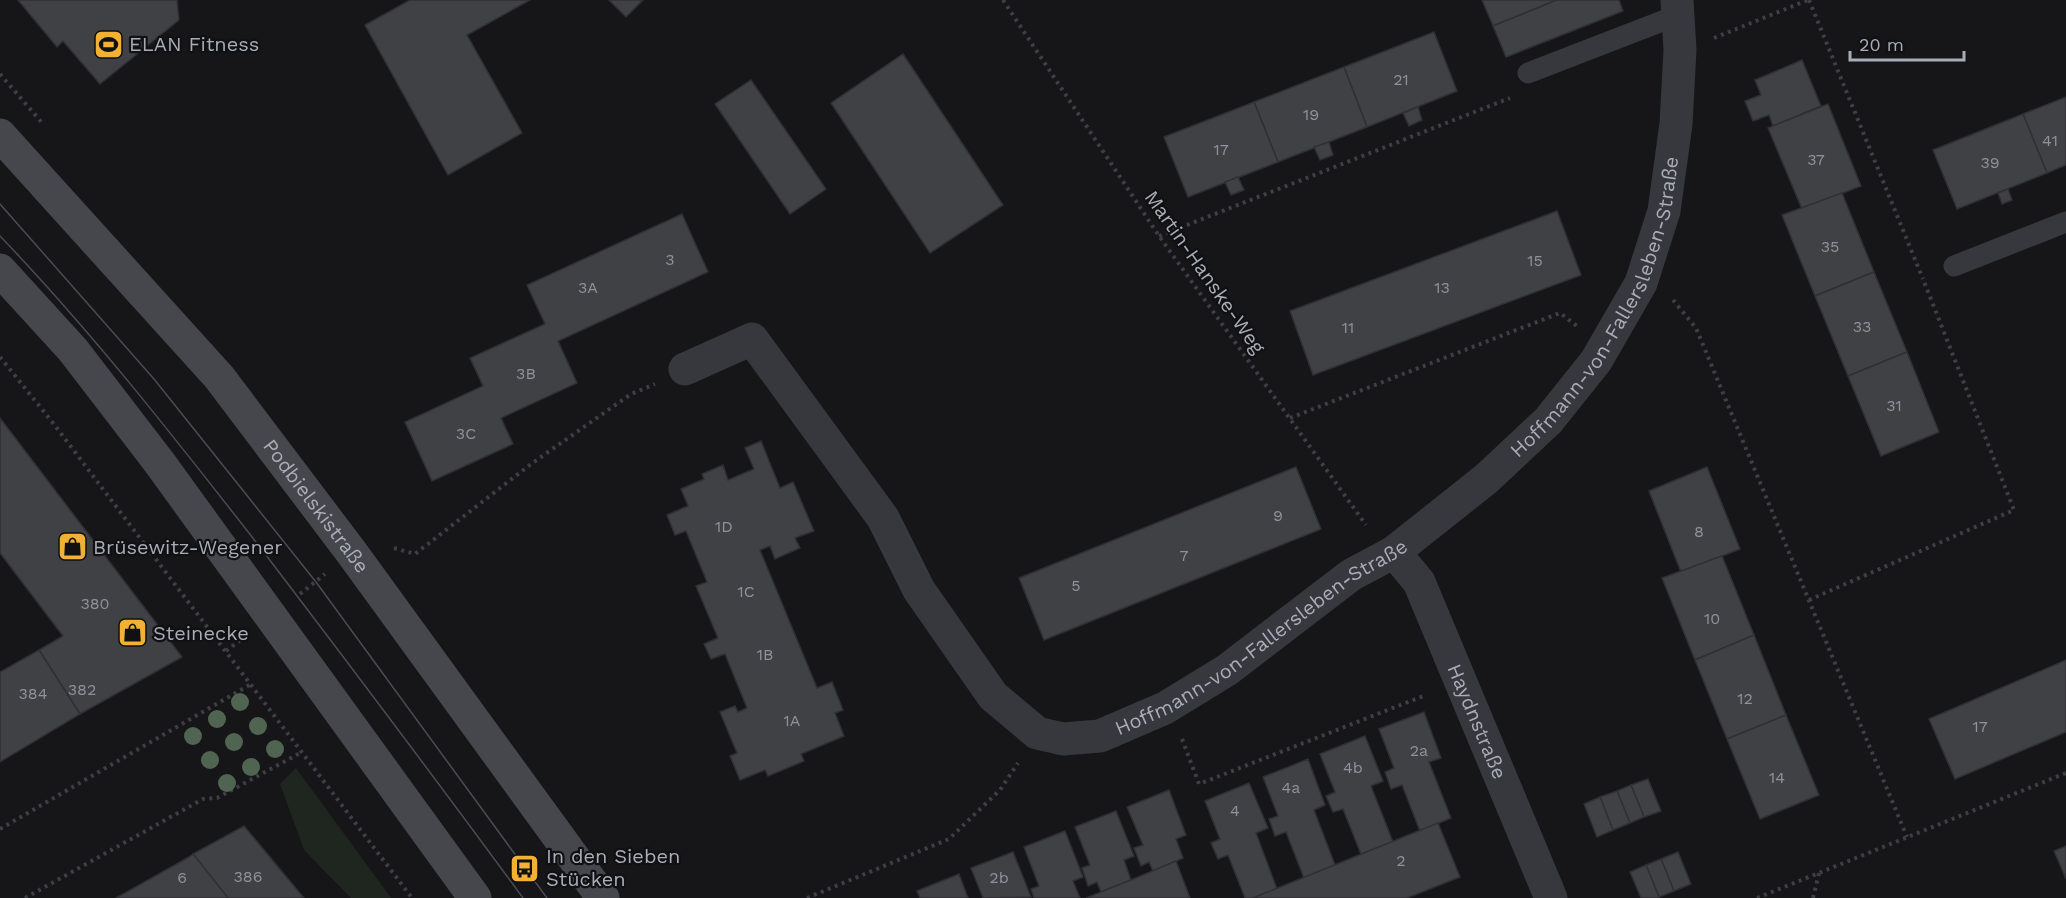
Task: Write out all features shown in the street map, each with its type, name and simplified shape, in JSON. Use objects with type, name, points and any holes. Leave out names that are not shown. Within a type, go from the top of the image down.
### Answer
[{"type":"main road","name":"Podbielskistraße","points":[[0,135],[219,378],[352,553],[603,898]]},
{"type":"main road","points":[[0,270],[73,350],[152,453],[475,898]]},
{"type":"street","name":"Hoffmann-von-Fallersleben-Straße","points":[[685,369],[752,339],[884,518],[920,590],[993,696],[1037,733],[1063,739],[1100,736],[1168,706],[1227,670],[1351,575],[1394,552],[1486,479],[1548,421],[1604,347],[1641,283],[1664,211],[1676,124],[1680,50],[1678,7]]},
{"type":"street","name":"Haydnstraße","points":[[1394,552],[1419,582],[1551,898]]},
{"type":"lane","points":[[1528,73],[1678,7]]},
{"type":"lane","points":[[1954,266],[2066,222]]},
{"type":"path","name":"Martin-Hanske-Weg","points":[[1003,0],[1159,236],[1370,530],[1394,552]]},
{"type":"path","points":[[1680,50],[1808,0],[1923,279],[2014,510],[1809,600]]},
{"type":"path","points":[[1159,236],[1518,94],[1528,73]]},
{"type":"path","points":[[1923,279],[1954,266]]},
{"type":"path","points":[[1641,283],[1670,296],[1696,328],[1906,837]]},
{"type":"path","points":[[1290,418],[1560,313],[1604,347]]},
{"type":"path","points":[[0,357],[53,423],[412,898]]},
{"type":"path","points":[[352,553],[368,540],[415,555],[531,464],[631,394],[685,369]]},
{"type":"path","points":[[1168,706],[1199,784],[1461,681]]},
{"type":"path","points":[[0,829],[251,684]]},
{"type":"path","points":[[807,898],[950,839],[1000,790],[1037,733]]},
{"type":"path","points":[[25,898],[203,799],[217,798],[302,752]]},
{"type":"path","points":[[1757,898],[2066,773]]},
{"type":"path","points":[[1813,898],[1819,873]]},
{"type":"shaded area","points":[[296,768],[391,898],[351,898],[304,850],[280,784]]},
{"type":"building","name":"ELAN Fitness","points":[[18,0],[177,0],[179,20],[100,84],[63,41],[57,47]]},
{"type":"building","points":[[410,0],[530,0],[467,35],[522,133],[448,175],[365,25]]},
{"type":"building","points":[[609,0],[643,0],[626,17]]},
{"type":"building","points":[[1482,0],[1557,0],[1493,26]]},
{"type":"building","points":[[1557,0],[1619,0],[1623,11],[1506,57],[1493,26]]},
{"type":"building","points":[[1434,32],[1457,91],[1367,127],[1344,67]]},
{"type":"building","points":[[903,54],[1003,205],[930,253],[831,103]]},
{"type":"building","points":[[1802,60],[1821,106],[1773,126],[1769,115],[1753,121],[1745,101],[1761,95],[1755,80]]},
{"type":"building","points":[[1344,67],[1367,127],[1278,162],[1254,102]]},
{"type":"building","points":[[751,80],[826,189],[790,214],[715,104]]},
{"type":"building","points":[[2066,97],[2066,165],[2047,173],[2023,114]]},
{"type":"building","points":[[1254,102],[1278,162],[1188,197],[1164,137]]},
{"type":"building","points":[[1828,104],[1861,186],[1802,209],[1768,128]]},
{"type":"building","points":[[1418,107],[1422,120],[1409,126],[1403,113]]},
{"type":"building","points":[[2023,114],[2047,173],[1957,209],[1933,150]]},
{"type":"building","points":[[1329,142],[1333,155],[1320,160],[1314,147]]},
{"type":"building","points":[[1238,177],[1244,190],[1231,195],[1225,182]]},
{"type":"building","points":[[2008,189],[2012,200],[2002,204],[1998,193]]},
{"type":"building","points":[[1842,193],[1874,272],[1815,296],[1782,215]]},
{"type":"building","points":[[1557,211],[1581,275],[1313,375],[1290,311]]},
{"type":"building","points":[[682,214],[708,272],[558,341],[577,383],[501,418],[513,444],[432,481],[405,422],[483,386],[470,358],[545,324],[527,285]]},
{"type":"building","points":[[1874,272],[1907,352],[1848,376],[1815,296]]},
{"type":"building","points":[[1907,352],[1939,432],[1881,456],[1848,376]]},
{"type":"building","points":[[0,418],[182,657],[80,714],[39,650],[63,636],[0,553]]},
{"type":"building","points":[[761,441],[780,488],[793,482],[814,531],[795,538],[800,548],[775,559],[770,546],[760,550],[817,688],[832,682],[843,710],[835,713],[844,736],[801,754],[804,761],[768,776],[765,770],[740,780],[730,756],[737,753],[720,712],[735,706],[738,712],[747,708],[725,654],[711,659],[704,644],[718,638],[696,586],[707,582],[686,531],[675,535],[667,515],[688,506],[681,489],[704,479],[702,474],[723,465],[728,480],[754,469],[745,448]]},
{"type":"building","points":[[1296,467],[1321,529],[1044,640],[1019,578]]},
{"type":"building","points":[[1707,467],[1740,549],[1681,572],[1649,491]]},
{"type":"building","points":[[1722,556],[1754,635],[1695,660],[1662,578]]},
{"type":"building","points":[[1754,635],[1786,715],[1727,739],[1695,660]]},
{"type":"building","points":[[39,650],[80,714],[0,762],[0,672]]},
{"type":"building","points":[[2066,660],[2066,732],[1955,779],[1929,719]]},
{"type":"building","points":[[1424,712],[1441,758],[1429,762],[1451,818],[1420,831],[1402,785],[1391,789],[1385,772],[1394,768],[1379,729]]},
{"type":"building","points":[[1786,715],[1819,795],[1760,819],[1727,739]]},
{"type":"building","points":[[1365,736],[1383,781],[1371,786],[1393,842],[1361,854],[1343,809],[1333,812],[1326,796],[1335,792],[1320,754]]},
{"type":"building","points":[[1308,759],[1325,805],[1314,810],[1335,865],[1304,878],[1286,832],[1275,836],[1269,819],[1278,816],[1263,777]]},
{"type":"building","points":[[1648,779],[1661,811],[1644,817],[1631,785]]},
{"type":"building","points":[[1249,783],[1268,828],[1256,833],[1277,889],[1253,898],[1245,898],[1228,855],[1218,859],[1211,843],[1220,839],[1205,801]]},
{"type":"building","points":[[1631,785],[1644,817],[1630,823],[1617,791]]},
{"type":"building","points":[[1169,790],[1186,835],[1176,839],[1183,858],[1153,871],[1149,862],[1141,866],[1134,848],[1143,845],[1127,807]]},
{"type":"building","points":[[1617,791],[1630,823],[1613,830],[1600,797]]},
{"type":"building","points":[[1600,797],[1613,830],[1597,837],[1584,804]]},
{"type":"building","points":[[1116,811],[1134,856],[1124,860],[1131,880],[1101,892],[1097,882],[1088,886],[1082,868],[1090,865],[1075,827]]},
{"type":"building","points":[[1438,823],[1460,877],[1407,898],[1253,898]]},
{"type":"building","points":[[244,826],[304,898],[228,898],[193,854]]},
{"type":"building","points":[[1065,831],[1083,877],[1073,881],[1080,898],[1034,898],[1031,889],[1039,886],[1024,847]]},
{"type":"building","points":[[2066,846],[2066,879],[2054,851]]},
{"type":"building","points":[[1013,852],[1031,897],[983,898],[971,868]]},
{"type":"building","points":[[1678,852],[1691,884],[1674,891],[1661,859]]},
{"type":"building","points":[[193,854],[228,898],[116,898],[189,857]]},
{"type":"building","points":[[1661,859],[1674,891],[1659,897],[1646,865]]},
{"type":"building","points":[[1176,861],[1190,898],[1086,898],[1131,880]]},
{"type":"building","points":[[1646,865],[1659,897],[1657,898],[1641,898],[1630,872]]},
{"type":"building","points":[[959,874],[968,898],[920,898],[917,891]]},
{"type":"tram line","points":[[0,204],[154,379],[316,582],[547,898]]},
{"type":"tram line","points":[[0,236],[100,347],[194,463],[424,764],[523,898]]},
{"type":"place","name":"ELAN Fitness","points":[[108,44]]},
{"type":"place","name":"Brüsewitz-Wegener","points":[[72,547]]},
{"type":"place","name":"Steinecke","points":[[132,633]]},
{"type":"place","name":"In den Sieben Stücken","points":[[525,868]]}]
